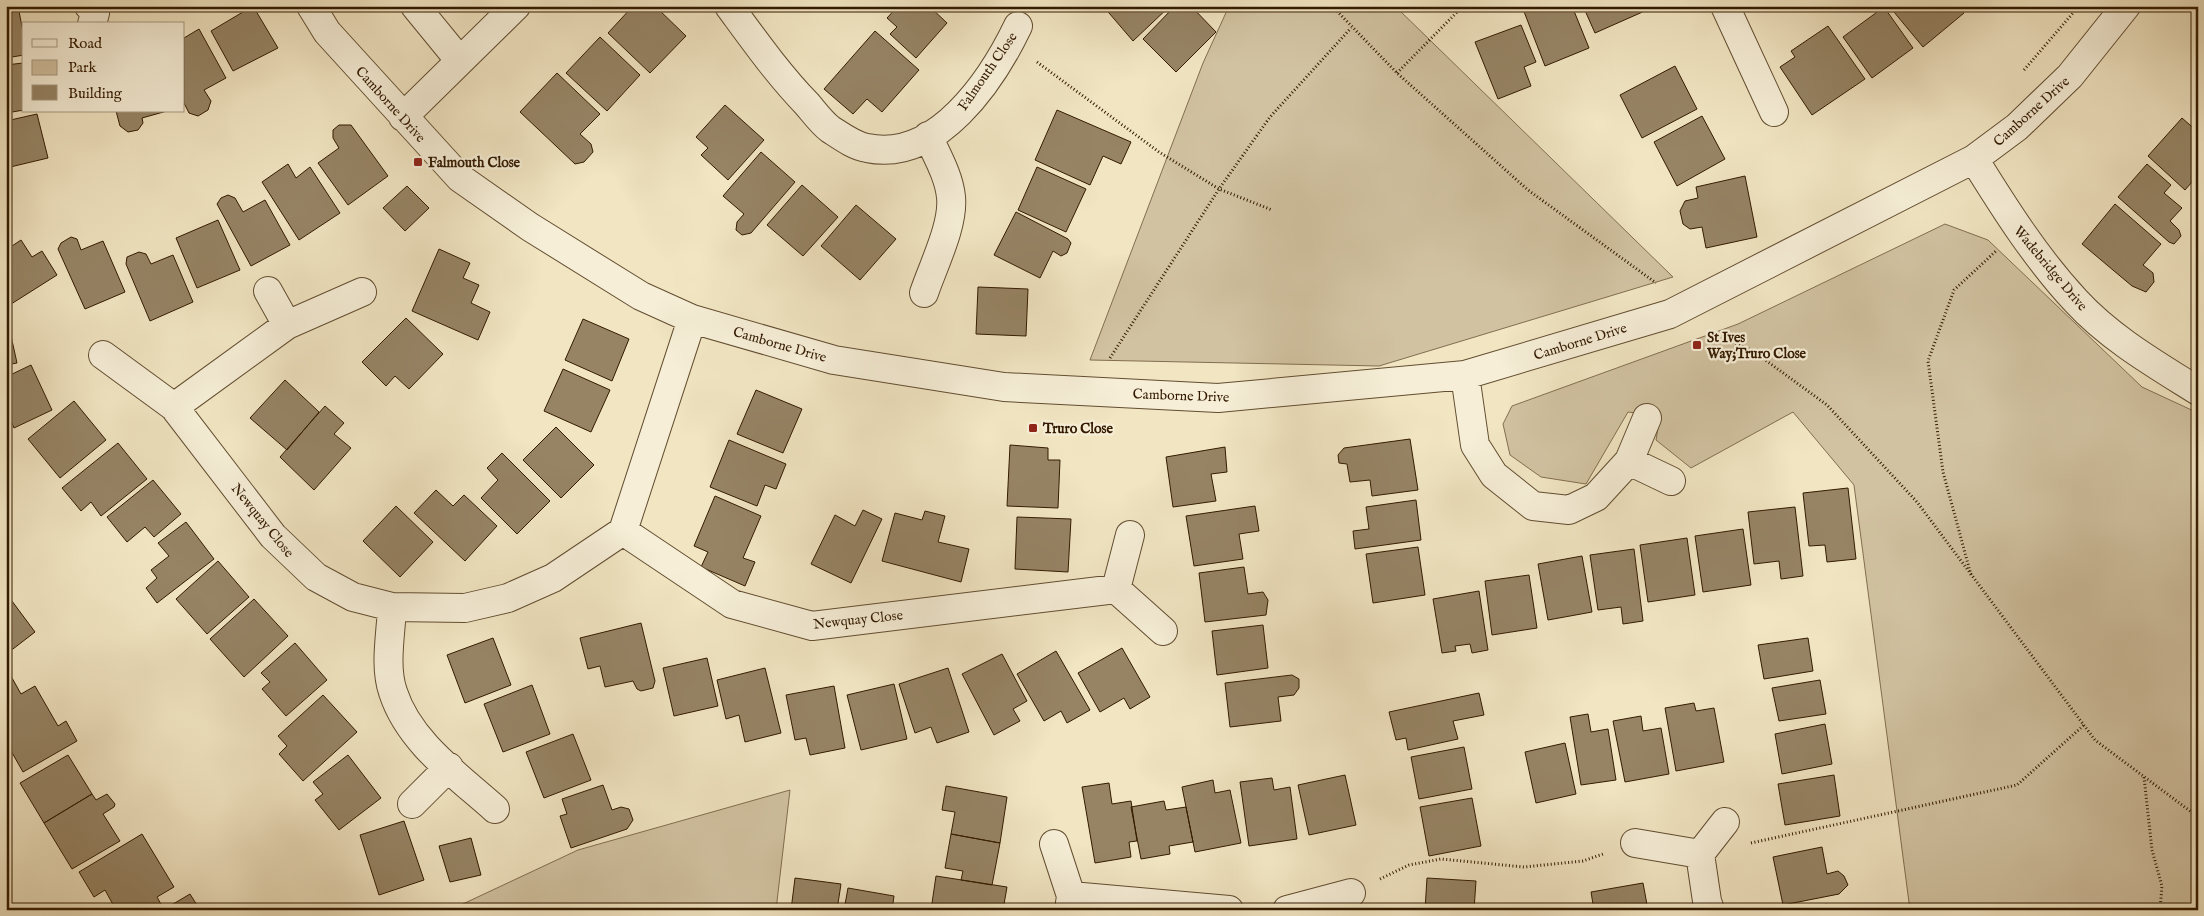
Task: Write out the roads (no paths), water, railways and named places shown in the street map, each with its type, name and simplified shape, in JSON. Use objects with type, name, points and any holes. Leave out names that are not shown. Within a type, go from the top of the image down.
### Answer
[{"type":"street","name":"Camborne Drive","points":[[311,6],[326,32],[460,178],[530,227],[641,296],[692,319],[834,360],[1004,387],[1218,398],[1465,375],[1670,314],[1974,159],[2017,127],[2070,76],[2126,6]]},
{"type":"street","points":[[415,6],[460,60]]},
{"type":"street","points":[[403,117],[516,6]]},
{"type":"street","name":"Falmouth Close","points":[[729,6],[784,80],[828,127],[866,148],[893,150],[944,128],[969,103],[1014,34]]},
{"type":"street","points":[[1727,7],[1774,112]]},
{"type":"street","points":[[924,293],[951,213],[951,197],[945,174],[928,136]]},
{"type":"street","name":"Wadebridge Drive","points":[[1974,159],[2018,231],[2076,302],[2134,352],[2198,391]]},
{"type":"street","points":[[268,291],[287,325]]},
{"type":"street","points":[[174,406],[287,325],[362,292]]},
{"type":"street","points":[[624,531],[692,319]]},
{"type":"street","name":"Newquay Close","points":[[103,355],[174,406],[273,536],[295,559],[316,577],[353,597],[392,607],[465,608],[508,598],[553,578],[624,531],[732,604],[812,626],[1116,589]]},
{"type":"street","points":[[1465,375],[1474,445],[1494,475],[1533,506],[1569,510],[1596,498],[1629,461],[1646,418]]},
{"type":"street","points":[[1629,461],[1671,481]]},
{"type":"street","points":[[1130,535],[1116,589],[1163,631]]},
{"type":"street","points":[[392,607],[389,664],[393,691],[415,736],[495,809]]},
{"type":"street","points":[[412,804],[449,767]]},
{"type":"street","points":[[1710,910],[1706,901],[1700,854],[1725,822]]},
{"type":"street","points":[[1635,843],[1700,854]]},
{"type":"street","points":[[1054,844],[1070,903],[1229,910]]},
{"type":"street","points":[[1286,910],[1351,893]]},
{"type":"place","name":"Falmouth Close","points":[[418,162]]},
{"type":"place","name":"St Ives Way;Truro Close","points":[[1697,345]]},
{"type":"place","name":"Truro Close","points":[[1033,428]]}]
